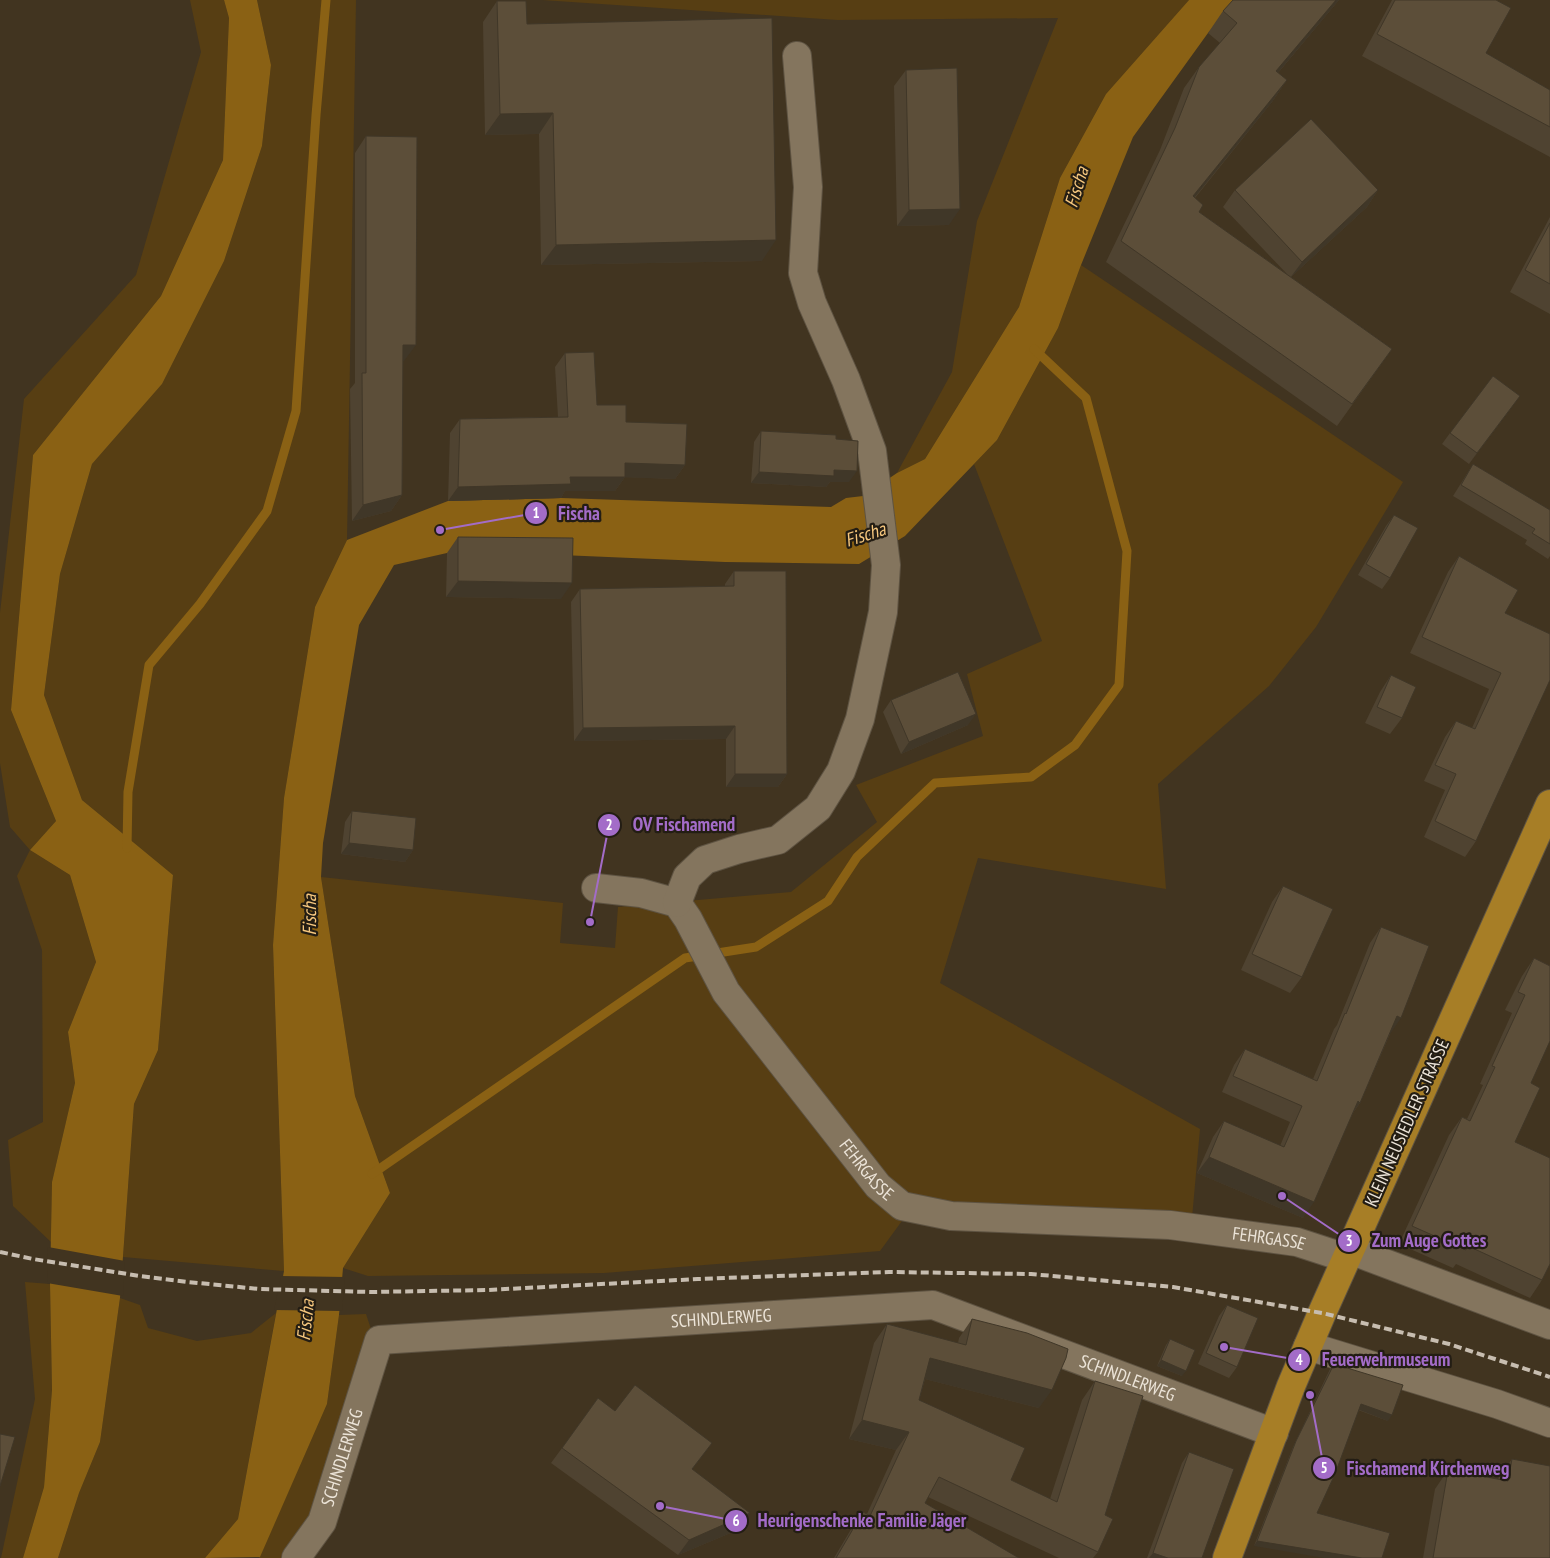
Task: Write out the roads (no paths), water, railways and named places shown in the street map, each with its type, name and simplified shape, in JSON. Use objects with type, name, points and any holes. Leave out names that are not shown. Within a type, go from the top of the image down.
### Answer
[{"type":"main road","name":"KLEIN NEUSIEDLER STRASSE","points":[[1227,1558],[1291,1386],[1308,1346],[1550,804]]},
{"type":"street","points":[[596,888],[641,893],[682,911],[687,876],[705,860],[739,849],[778,840],[818,808],[840,771],[860,719],[883,612],[886,564],[872,451],[850,389],[812,303],[803,273],[808,187],[797,56]]},
{"type":"street","name":"FEHRGASSE","points":[[682,911],[726,992],[878,1186],[902,1206],[951,1216],[1170,1225],[1297,1242],[1348,1254],[1550,1325]]},
{"type":"street","name":"SCHINDLERWEG","points":[[296,1558],[322,1522],[379,1340],[933,1305],[1274,1433]]},
{"type":"street","points":[[1308,1346],[1550,1422]]},
{"type":"water","points":[[224,0],[257,0],[271,65],[262,146],[224,261],[162,384],[92,464],[60,574],[44,695],[82,800],[173,875],[158,1050],[134,1104],[120,1298],[100,1442],[79,1493],[58,1558],[23,1558],[44,1487],[52,1390],[50,1284],[52,1182],[75,1083],[68,1032],[96,962],[70,875],[30,850],[56,821],[11,710],[33,455],[161,296],[223,160],[229,18]]},
{"type":"water","points":[[1189,0],[1237,0],[1208,33],[1133,137],[1081,265],[1058,328],[997,440],[905,536],[859,564],[725,562],[561,555],[447,553],[394,565],[359,625],[323,843],[321,877],[355,1096],[390,1193],[343,1268],[339,1315],[327,1404],[260,1557],[205,1558],[238,1519],[284,1271],[273,945],[284,798],[315,607],[347,540],[448,501],[561,498],[831,507],[846,498],[863,496],[897,473],[925,459],[1019,307],[1060,178],[1106,94]]},
{"type":"waterway","points":[[127,848],[128,792],[149,665],[200,604],[267,511],[296,411],[316,115],[326,0]]},
{"type":"waterway","points":[[372,1174],[685,958],[756,947],[828,901],[857,857],[935,783],[1031,777],[1075,745],[1119,685],[1127,551],[1086,398],[1034,349]]},
{"type":"railway","points":[[0,1252],[33,1259],[188,1282],[259,1289],[371,1292],[487,1290],[698,1279],[889,1272],[1031,1274],[1173,1287],[1322,1313],[1449,1344],[1550,1377]]},
{"type":"place","name":"Fischa","points":[[440,530]]},
{"type":"place","name":"OV Fischamend","points":[[590,922]]},
{"type":"place","name":"Zum Auge Gottes","points":[[1282,1196]]},
{"type":"place","name":"Feuerwehrmuseum","points":[[1224,1347]]},
{"type":"place","name":"Fischamend Kirchenweg","points":[[1310,1395]]},
{"type":"place","name":"Heurigenschenke Familie Jäger","points":[[660,1506]]}]
